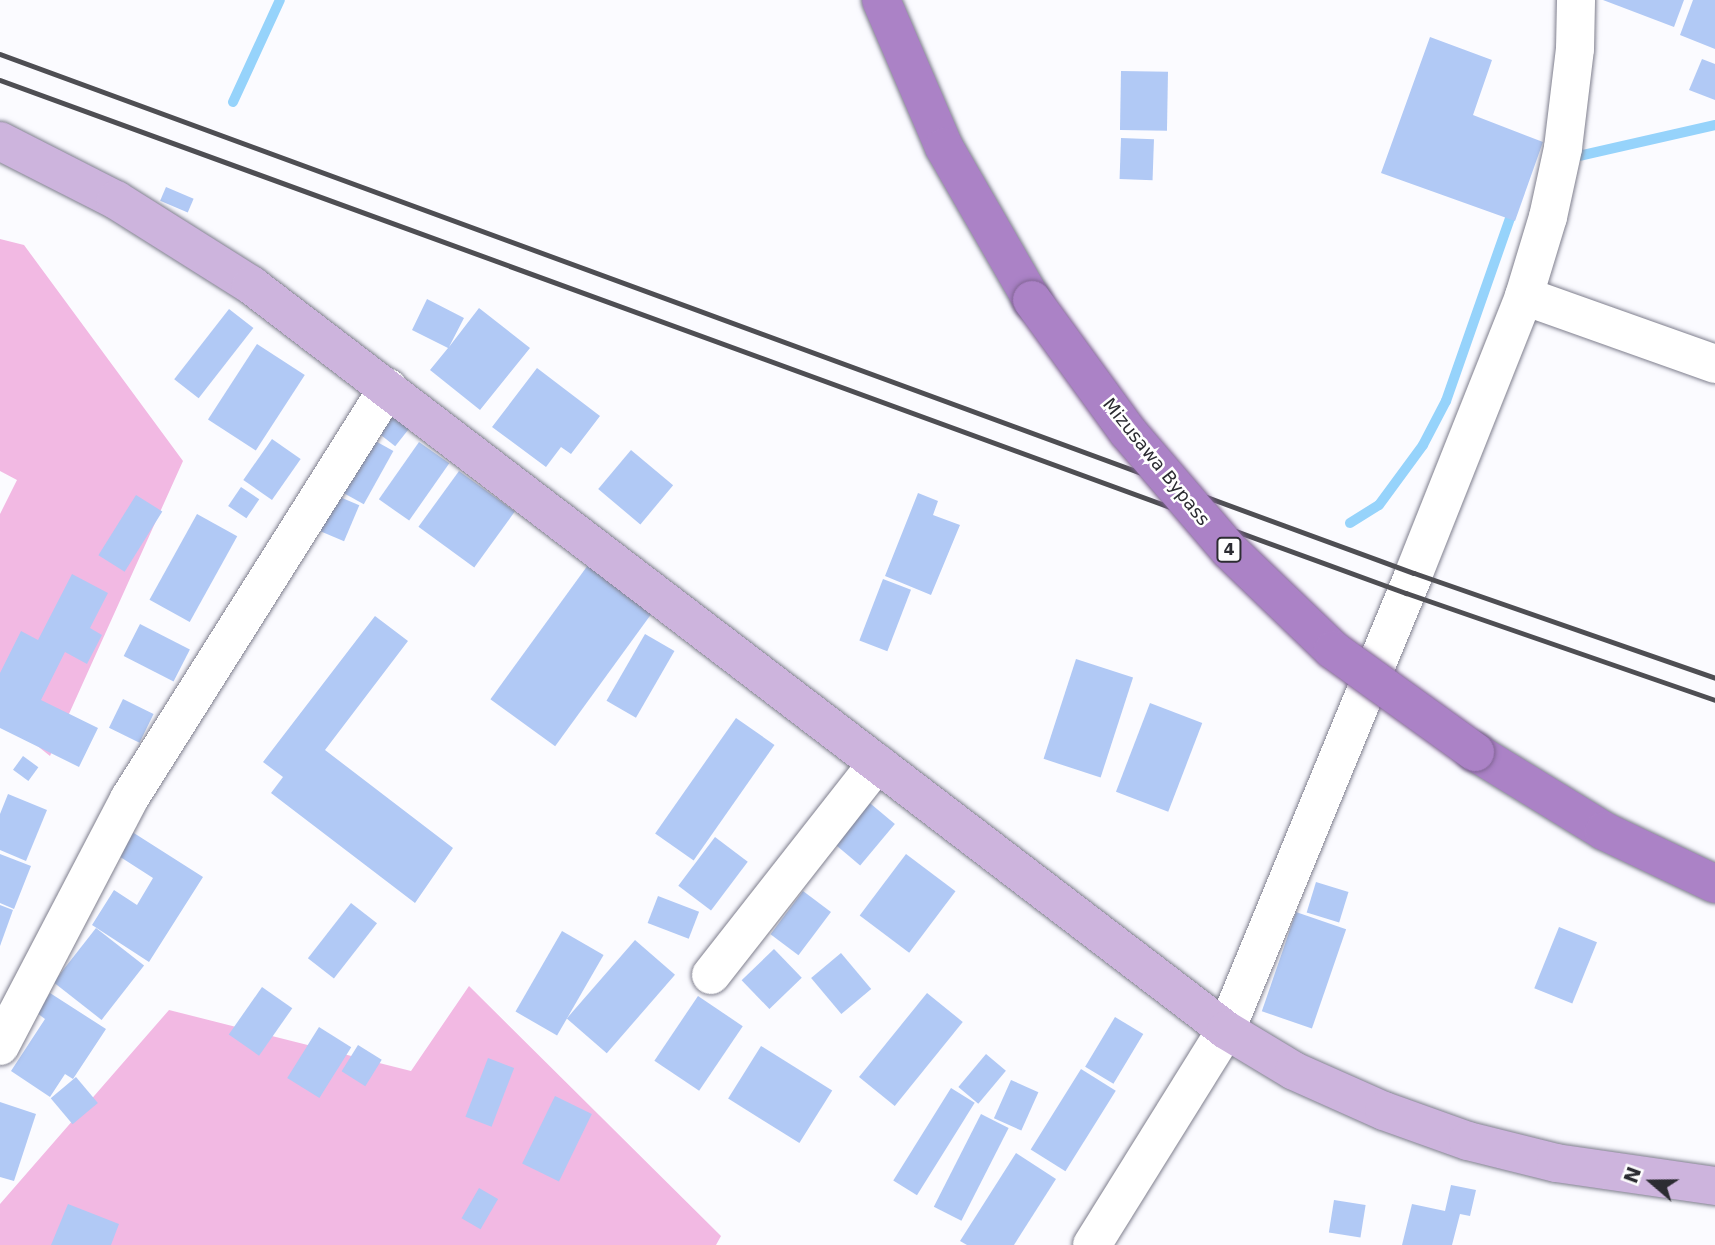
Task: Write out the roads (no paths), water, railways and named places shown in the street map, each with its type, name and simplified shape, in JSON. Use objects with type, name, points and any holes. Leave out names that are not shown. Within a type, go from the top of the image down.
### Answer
[{"type":"highway","name":"Mizusawa Bypass","points":[[881,0],[944,148],[1032,300],[1128,432],[1229,550],[1333,650],[1475,751],[1604,831],[1715,884]]},
{"type":"main road","points":[[0,141],[116,200],[251,285],[1226,1030],[1306,1076],[1384,1111],[1468,1141],[1556,1163],[1715,1186]]},
{"type":"street","points":[[1092,1245],[1226,1030],[1414,573],[1524,296],[1548,217],[1563,148],[1574,49],[1576,0]]},
{"type":"street","points":[[1524,296],[1715,365]]},
{"type":"street","points":[[0,1046],[129,799],[388,388]]},
{"type":"street","points":[[711,975],[877,763]]},
{"type":"waterway","points":[[233,102],[280,0]]},
{"type":"waterway","points":[[1570,158],[1715,125]]},
{"type":"waterway","points":[[1350,523],[1379,505],[1423,445],[1446,401],[1514,207]]},
{"type":"railway","points":[[0,54],[1414,573],[1715,678]]},
{"type":"railway","points":[[0,80],[1406,593],[1715,700]]}]
